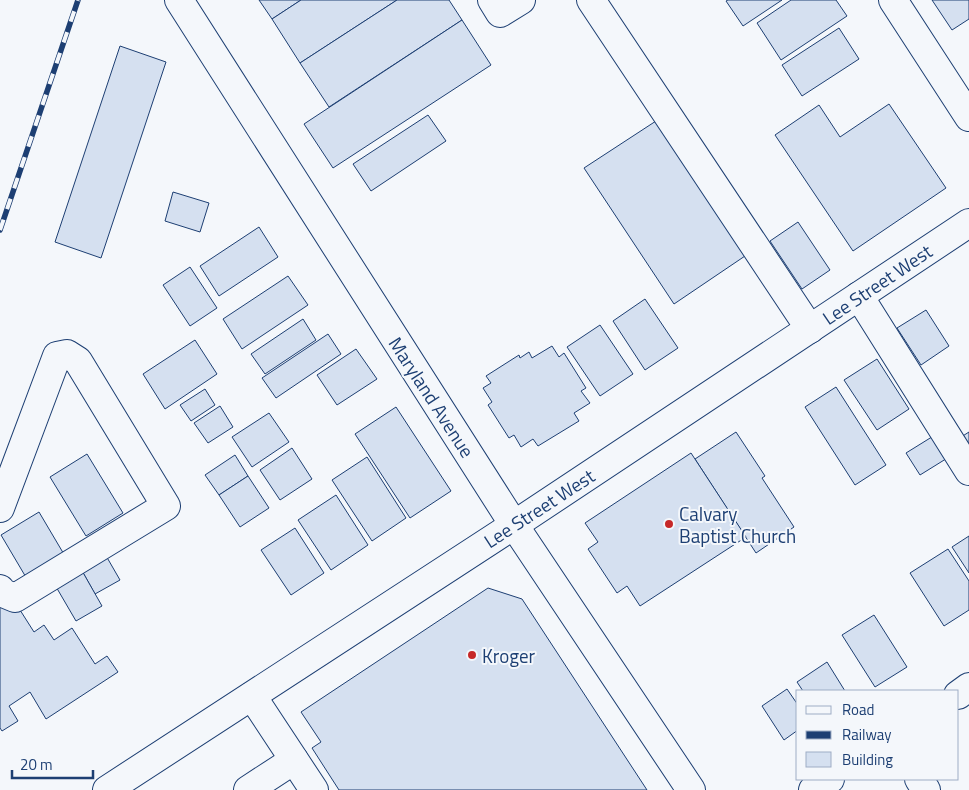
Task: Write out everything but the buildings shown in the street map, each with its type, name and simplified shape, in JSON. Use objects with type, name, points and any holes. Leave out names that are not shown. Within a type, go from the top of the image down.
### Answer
[{"type":"street","name":"Maryland Avenue","points":[[179,0],[514,525],[691,790]]},
{"type":"street","points":[[492,0],[500,14],[521,0]]},
{"type":"street","points":[[591,0],[810,329]]},
{"type":"street","points":[[893,0],[969,117]]},
{"type":"street","name":"Lee Street West","points":[[107,790],[514,525],[969,223]]},
{"type":"street","points":[[859,296],[969,471]]},
{"type":"street","points":[[0,508],[57,356],[67,354],[78,361],[166,506],[15,598],[0,589]]},
{"type":"street","points":[[252,696],[314,790]]},
{"type":"street","points":[[248,790],[294,760]]},
{"type":"street","points":[[813,790],[828,780]]},
{"type":"railway","points":[[0,230],[78,0]]},
{"type":"place","name":"Calvary Baptist Church","points":[[669,524]]},
{"type":"place","name":"Kroger","points":[[472,655]]}]
